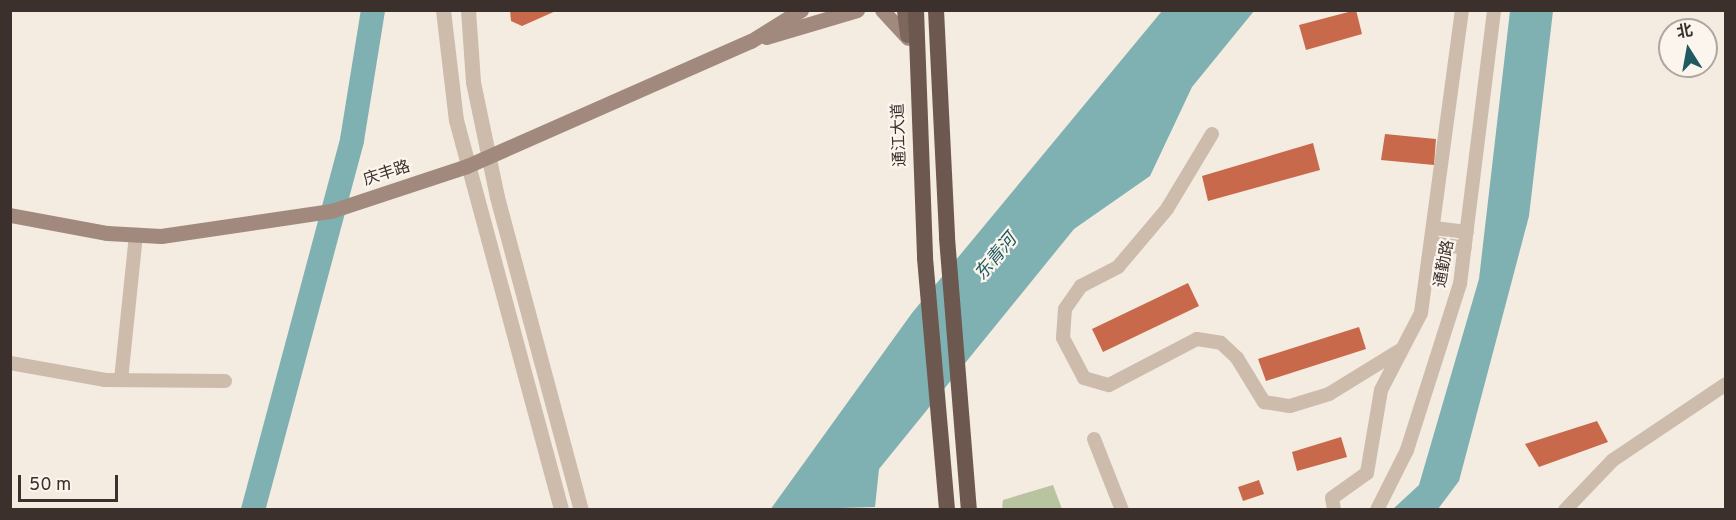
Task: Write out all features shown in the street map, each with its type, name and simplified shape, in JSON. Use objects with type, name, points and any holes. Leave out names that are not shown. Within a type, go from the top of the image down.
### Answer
[{"type":"highway","name":"通江大道","points":[[916,10],[925,258],[947,510]]},
{"type":"highway","points":[[936,10],[946,238],[969,510]]},
{"type":"main road","points":[[751,40],[801,10]]},
{"type":"main road","points":[[751,40],[857,10]]},
{"type":"main road","points":[[882,10],[907,35]]},
{"type":"main road","points":[[904,10],[907,35],[916,55]]},
{"type":"main road","name":"庆丰路","points":[[10,215],[136,235],[224,231],[294,219],[370,199],[466,165],[751,40]]},
{"type":"street","points":[[443,10],[466,165],[561,510]]},
{"type":"street","points":[[468,10],[473,82],[488,156],[581,510]]},
{"type":"street","points":[[1334,510],[1332,498],[1367,473],[1380,390],[1421,314],[1462,10]]},
{"type":"street","name":"通勤路","points":[[1377,510],[1407,450],[1460,284],[1494,10]]},
{"type":"street","points":[[1212,134],[1167,208],[1125,259],[1081,286],[1065,309],[1063,338],[1084,378],[1109,385],[1197,339],[1221,343],[1237,358],[1264,402],[1290,406],[1329,394],[1399,351]]},
{"type":"street","points":[[1434,228],[1467,232]]},
{"type":"street","points":[[121,380],[136,235]]},
{"type":"street","points":[[1431,243],[1465,248]]},
{"type":"street","points":[[10,363],[121,380],[225,381]]},
{"type":"street","points":[[1565,510],[1613,460],[1725,384]]},
{"type":"street","points":[[1094,439],[1122,510]]},
{"type":"green space","points":[[1053,485],[1062,509],[1002,509],[1003,500]]},
{"type":"water","name":"东青河","points":[[1162,11],[1254,11],[1192,87],[1150,176],[1074,229],[879,469],[875,507],[770,510],[912,313]]},
{"type":"water","points":[[1510,11],[1553,11],[1529,216],[1459,481],[1438,509],[1393,509],[1419,485],[1479,279]]},
{"type":"building","points":[[510,10],[558,10],[522,26],[511,21]]},
{"type":"building","points":[[1356,10],[1362,34],[1306,50],[1299,25]]},
{"type":"building","points":[[1385,134],[1436,139],[1434,165],[1381,160]]},
{"type":"building","points":[[1313,143],[1320,170],[1208,201],[1202,176]]},
{"type":"building","points":[[1188,283],[1199,306],[1103,352],[1092,329]]},
{"type":"building","points":[[1359,327],[1366,349],[1266,381],[1258,359]]},
{"type":"building","points":[[1597,421],[1608,442],[1539,467],[1525,444]]},
{"type":"building","points":[[1341,437],[1347,457],[1297,471],[1292,452]]},
{"type":"building","points":[[1259,480],[1264,494],[1243,501],[1238,487]]},
{"type":"waterway","points":[[253,510],[352,140],[373,10]]}]
